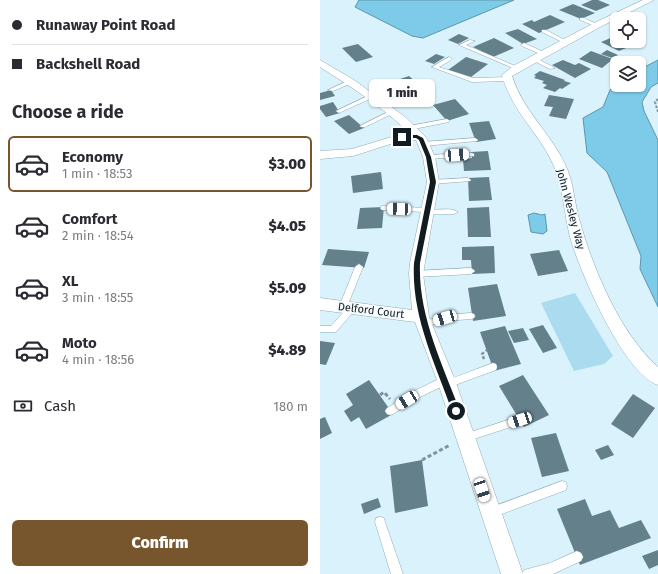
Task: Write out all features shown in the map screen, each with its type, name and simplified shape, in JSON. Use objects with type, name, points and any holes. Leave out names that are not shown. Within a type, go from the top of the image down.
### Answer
[{"type":"street","points":[[508,79],[507,75],[517,68],[597,25],[650,0]]},
{"type":"street","points":[[320,63],[350,82],[381,105],[420,141],[433,182],[416,274],[423,320],[446,382],[512,574]]},
{"type":"street","name":"John Wesley Way","points":[[508,79],[516,103],[556,158],[562,172],[579,244],[598,288],[616,324],[635,355],[658,378]]},
{"type":"street","points":[[320,155],[353,152],[402,137],[420,141]]},
{"type":"street","name":"Delford Court","points":[[320,304],[423,320]]},
{"type":"lane","points":[[582,19],[597,25]]},
{"type":"lane","points":[[544,31],[566,42]]},
{"type":"lane","points":[[472,41],[462,45],[517,68]]},
{"type":"lane","points":[[524,45],[552,68]]},
{"type":"lane","points":[[449,59],[434,67],[472,80],[508,79]]},
{"type":"lane","points":[[331,90],[350,82]]},
{"type":"lane","points":[[339,111],[381,105],[412,96]]},
{"type":"lane","points":[[363,126],[381,105]]},
{"type":"lane","points":[[420,141],[447,121]]},
{"type":"lane","points":[[420,141],[475,140]]},
{"type":"lane","points":[[420,141],[472,154]]},
{"type":"lane","points":[[433,182],[468,180]]},
{"type":"lane","points":[[384,208],[454,212]]},
{"type":"lane","points":[[320,329],[333,330],[348,308],[359,267]]},
{"type":"lane","points":[[416,274],[471,270]]},
{"type":"lane","points":[[423,320],[471,316]]},
{"type":"lane","points":[[390,411],[419,393],[446,382],[493,367]]},
{"type":"lane","points":[[465,438],[520,420]]},
{"type":"lane","points":[[490,513],[562,486]]},
{"type":"lane","points":[[380,522],[397,574]]},
{"type":"lane","points":[[528,574],[551,569],[577,557]]},
{"type":"path","points":[[658,99],[655,102],[658,112]]},
{"type":"path","points":[[422,460],[465,438]]},
{"type":"shaded area","points":[[359,0],[514,0],[423,38],[412,36],[355,7]]},
{"type":"shaded area","points":[[658,60],[658,83],[651,87],[642,102],[644,111],[658,140],[658,307],[640,269],[641,256],[607,172],[587,153],[583,118],[603,107],[610,90],[610,92],[646,92],[646,66]]},
{"type":"shaded area","points":[[534,213],[542,215],[545,214],[547,231],[543,234],[531,232],[528,215]]},
{"type":"shaded area","points":[[575,293],[613,356],[604,364],[574,371],[541,303]]},
{"type":"building","points":[[592,0],[598,0],[610,5],[596,11],[581,5]]},
{"type":"building","points":[[573,4],[595,13],[581,19],[559,10]]},
{"type":"building","points":[[550,15],[565,22],[539,33],[522,24],[532,20],[534,22]]},
{"type":"building","points":[[518,29],[537,39],[523,44],[505,33]]},
{"type":"building","points":[[459,34],[469,38],[458,44],[448,40]]},
{"type":"building","points":[[494,38],[514,48],[493,57],[473,47]]},
{"type":"building","points":[[610,38],[610,46],[601,42]]},
{"type":"building","points":[[358,44],[373,57],[356,62],[342,48]]},
{"type":"building","points":[[613,48],[626,48],[619,51]]},
{"type":"building","points":[[607,50],[618,55],[610,56],[610,57],[601,54]]},
{"type":"building","points":[[591,51],[610,58],[610,61],[602,68],[579,59]]},
{"type":"building","points":[[436,54],[445,57],[434,64],[425,61]]},
{"type":"building","points":[[466,57],[488,64],[471,77],[448,70]]},
{"type":"building","points":[[563,60],[575,65],[579,63],[591,69],[575,78],[552,65]]},
{"type":"building","points":[[540,71],[571,83],[555,92],[543,88],[547,85],[542,83],[544,81],[534,78],[536,76],[534,75]]},
{"type":"building","points":[[409,76],[425,90],[411,94],[403,87],[395,90],[388,83]]},
{"type":"building","points":[[331,90],[335,96],[320,100],[320,93]]},
{"type":"building","points":[[549,95],[574,99],[566,119],[549,116],[553,107],[544,106]]},
{"type":"building","points":[[455,99],[469,114],[447,121],[433,105]]},
{"type":"building","points":[[333,102],[340,113],[326,117],[320,109],[320,106]]},
{"type":"building","points":[[349,115],[364,128],[349,134],[334,121]]},
{"type":"building","points":[[489,121],[496,139],[476,142],[469,123]]},
{"type":"building","points":[[488,151],[491,170],[464,171],[463,159],[472,158],[471,152]]},
{"type":"building","points":[[381,172],[383,189],[353,193],[351,176]]},
{"type":"building","points":[[489,177],[492,200],[469,201],[468,178]]},
{"type":"building","points":[[384,207],[382,228],[357,229],[360,208]]},
{"type":"building","points":[[489,207],[491,237],[468,237],[467,208]]},
{"type":"building","points":[[494,246],[495,273],[472,274],[471,260],[462,260],[462,247]]},
{"type":"building","points":[[328,249],[369,252],[364,268],[322,265]]},
{"type":"building","points":[[559,250],[568,271],[538,276],[530,254]]},
{"type":"building","points":[[497,284],[506,316],[473,321],[468,288]]},
{"type":"building","points":[[543,325],[557,348],[543,353],[529,329]]},
{"type":"building","points":[[505,326],[521,364],[494,371],[480,332]]},
{"type":"building","points":[[523,328],[529,340],[514,343],[508,331]]},
{"type":"building","points":[[320,341],[335,343],[326,365],[320,364]]},
{"type":"building","points":[[523,375],[549,415],[524,427],[499,386]]},
{"type":"building","points":[[369,380],[393,414],[366,429],[359,417],[351,422],[344,411],[353,405],[346,394]]},
{"type":"building","points":[[633,394],[655,408],[633,438],[611,424]]},
{"type":"building","points":[[325,417],[332,433],[320,439],[320,419]]},
{"type":"building","points":[[556,433],[569,471],[542,477],[531,438]]},
{"type":"building","points":[[608,445],[614,455],[601,460],[595,450]]},
{"type":"building","points":[[422,460],[428,506],[395,513],[390,466]]},
{"type":"building","points":[[378,498],[381,507],[364,514],[361,504]]},
{"type":"building","points":[[585,499],[592,516],[610,510],[619,528],[641,520],[651,538],[580,565],[557,509]]},
{"type":"building","points":[[658,550],[658,565],[649,569],[642,556]]},
{"type":"route","points":[[402,137],[417,136],[422,139],[429,157],[433,182],[416,274],[421,316],[446,380],[456,411]]}]
